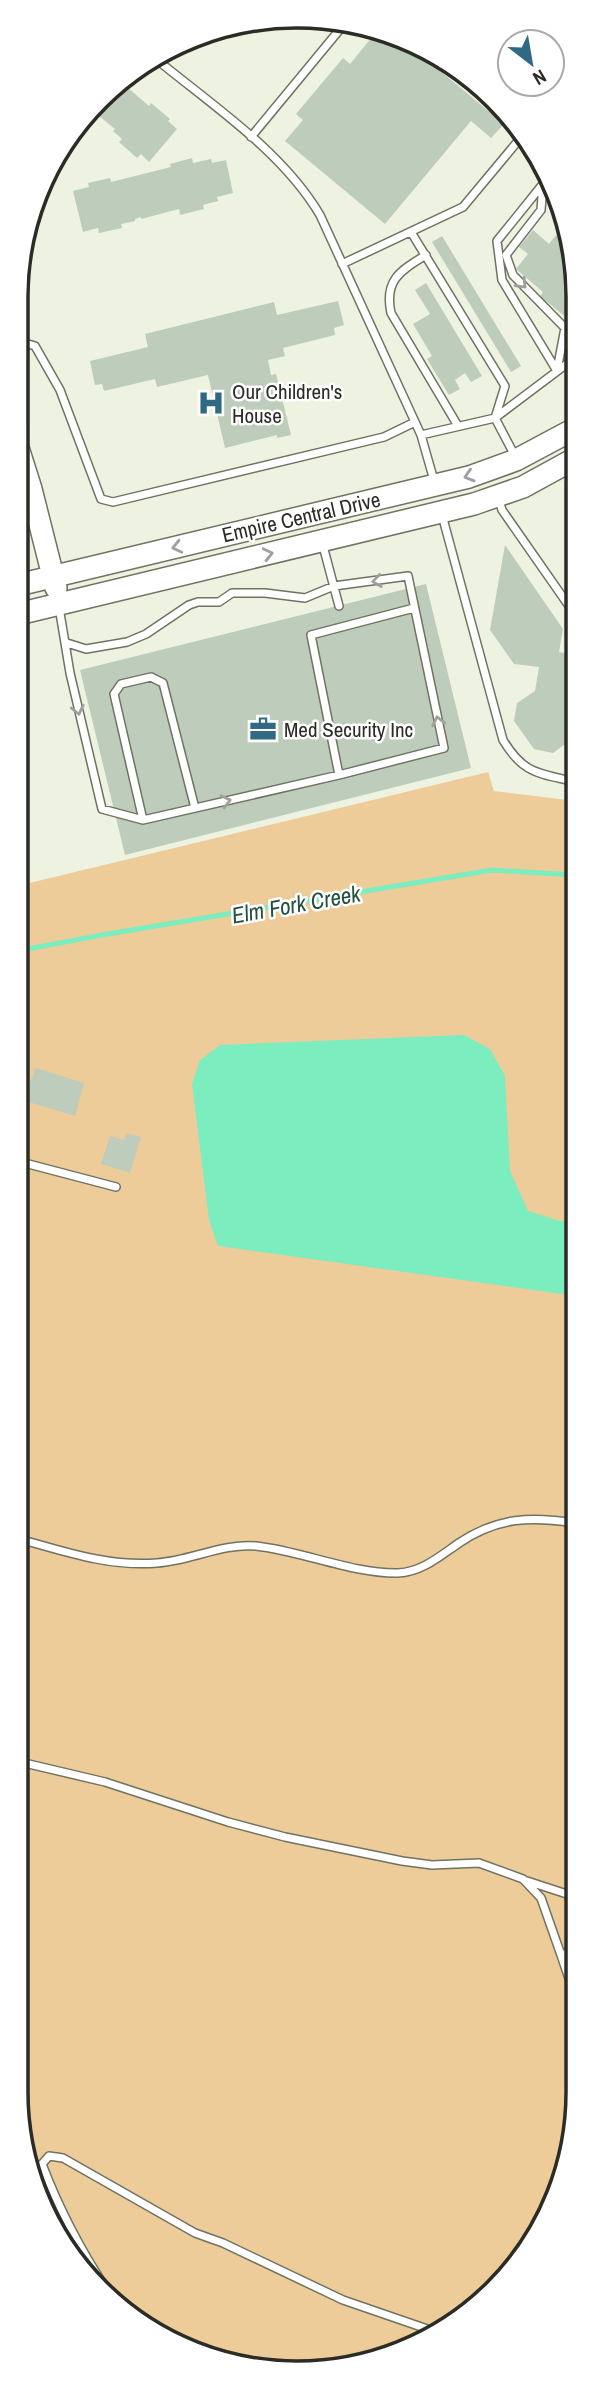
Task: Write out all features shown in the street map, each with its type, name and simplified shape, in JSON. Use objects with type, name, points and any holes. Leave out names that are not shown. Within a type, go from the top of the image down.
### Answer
[{"type":"street","name":"Empire Central Drive","points":[[28,582],[469,477],[516,460],[566,433]]},
{"type":"street","name":"Empire Central Drive","points":[[28,612],[442,513],[498,497],[566,464]]},
{"type":"street","points":[[28,480],[59,604]]},
{"type":"street","points":[[435,485],[442,513]]},
{"type":"lane","points":[[251,137],[338,31]]},
{"type":"lane","points":[[162,64],[288,169],[308,195],[320,215],[421,435],[435,485]]},
{"type":"lane","points":[[342,264],[463,207],[517,142]]},
{"type":"lane","points":[[542,186],[497,241],[502,280],[557,371]]},
{"type":"lane","points":[[543,187],[541,210],[506,255],[513,275],[565,328],[557,371]]},
{"type":"lane","points":[[411,232],[505,386],[495,418],[516,460]]},
{"type":"lane","points":[[426,255],[402,270],[392,282],[389,291],[391,313],[458,426]]},
{"type":"lane","points":[[28,343],[39,351],[60,390],[101,499],[113,502],[384,437],[415,422]]},
{"type":"lane","points":[[421,435],[495,418],[566,364]]},
{"type":"lane","points":[[498,497],[502,510],[566,602]]},
{"type":"lane","points":[[442,513],[503,740],[515,759],[533,772],[566,780]]},
{"type":"lane","points":[[322,541],[339,606]]},
{"type":"lane","points":[[59,604],[70,673],[102,809],[143,820],[444,748],[408,576],[334,586],[305,597],[232,593],[219,602],[189,605],[146,634],[127,642],[86,649],[66,642]]},
{"type":"lane","points":[[340,775],[311,635],[414,608]]},
{"type":"lane","points":[[143,820],[114,694],[121,684],[151,677],[163,682],[195,808]]},
{"type":"lane","points":[[28,1164],[116,1187]]},
{"type":"lane","points":[[28,1541],[104,1562],[158,1563],[253,1546],[365,1569],[399,1573],[429,1564],[462,1541],[494,1525],[517,1519],[542,1518],[566,1522]]},
{"type":"lane","points":[[28,1764],[105,1782],[228,1822],[285,1837],[402,1861],[432,1865],[479,1863],[566,1894]]},
{"type":"lane","points":[[523,1879],[541,1898],[566,1970]]},
{"type":"lane","points":[[561,1955],[566,1953]]},
{"type":"lane","points":[[84,2256],[58,2205],[42,2164],[49,2157],[63,2158],[195,2233],[223,2243],[343,2300],[425,2328]]},
{"type":"shaded area","points":[[488,772],[494,791],[566,800],[564,2127],[557,2162],[546,2195],[521,2241],[499,2269],[461,2305],[432,2325],[400,2341],[367,2352],[332,2359],[262,2359],[211,2347],[162,2325],[120,2294],[84,2256],[48,2195],[37,2162],[30,2127],[28,2092],[28,883]]},
{"type":"shaded area","points":[[464,1035],[490,1049],[505,1076],[510,1171],[528,1211],[566,1221],[566,1295],[218,1246],[209,1220],[192,1084],[200,1060],[220,1045]]},
{"type":"building","points":[[371,38],[400,48],[432,64],[503,125],[491,138],[471,121],[385,224],[285,141],[303,120],[296,114],[343,58],[350,64]]},
{"type":"building","points":[[128,88],[149,106],[151,103],[170,119],[168,121],[177,129],[149,162],[141,154],[137,158],[119,142],[122,139],[113,131],[115,129],[99,116]]},
{"type":"building","points":[[192,158],[193,163],[211,159],[212,163],[226,160],[233,193],[217,197],[218,201],[203,205],[204,209],[180,215],[179,209],[135,219],[121,224],[122,228],[99,233],[98,228],[83,232],[73,191],[89,187],[88,183],[110,178],[111,182],[171,167],[170,164]]},
{"type":"building","points":[[41,214],[43,214],[35,237]]},
{"type":"building","points":[[533,230],[549,244],[556,235],[559,238],[564,262],[566,317],[539,298],[543,292],[516,269],[528,254],[519,247]]},
{"type":"building","points":[[442,236],[521,366],[511,372],[432,242]]},
{"type":"building","points":[[426,283],[482,376],[471,382],[465,373],[455,380],[460,389],[449,395],[427,359],[432,356],[413,324],[430,314],[415,290]]},
{"type":"building","points":[[338,301],[344,325],[334,328],[335,335],[283,348],[285,356],[268,360],[271,375],[276,374],[291,435],[277,438],[277,435],[225,448],[208,375],[157,387],[155,379],[104,391],[102,384],[95,385],[90,361],[148,347],[145,334],[274,302],[277,315]]},
{"type":"building","points":[[505,545],[563,629],[559,652],[566,653],[566,743],[553,753],[534,749],[514,721],[517,703],[535,691],[539,667],[514,664],[490,630]]},
{"type":"building","points":[[426,584],[471,768],[125,855],[80,670]]},
{"type":"building","points":[[36,1068],[84,1083],[75,1116],[28,1102],[28,1086]]},
{"type":"building","points":[[127,1133],[141,1137],[130,1173],[101,1164],[110,1136],[124,1140]]},
{"type":"waterway","name":"Elm Fork Creek","points":[[28,949],[492,870],[566,874]]},
{"type":"place","name":"Our Children's House","points":[[211,403]]},
{"type":"place","name":"Med Security Inc","points":[[263,729]]}]
